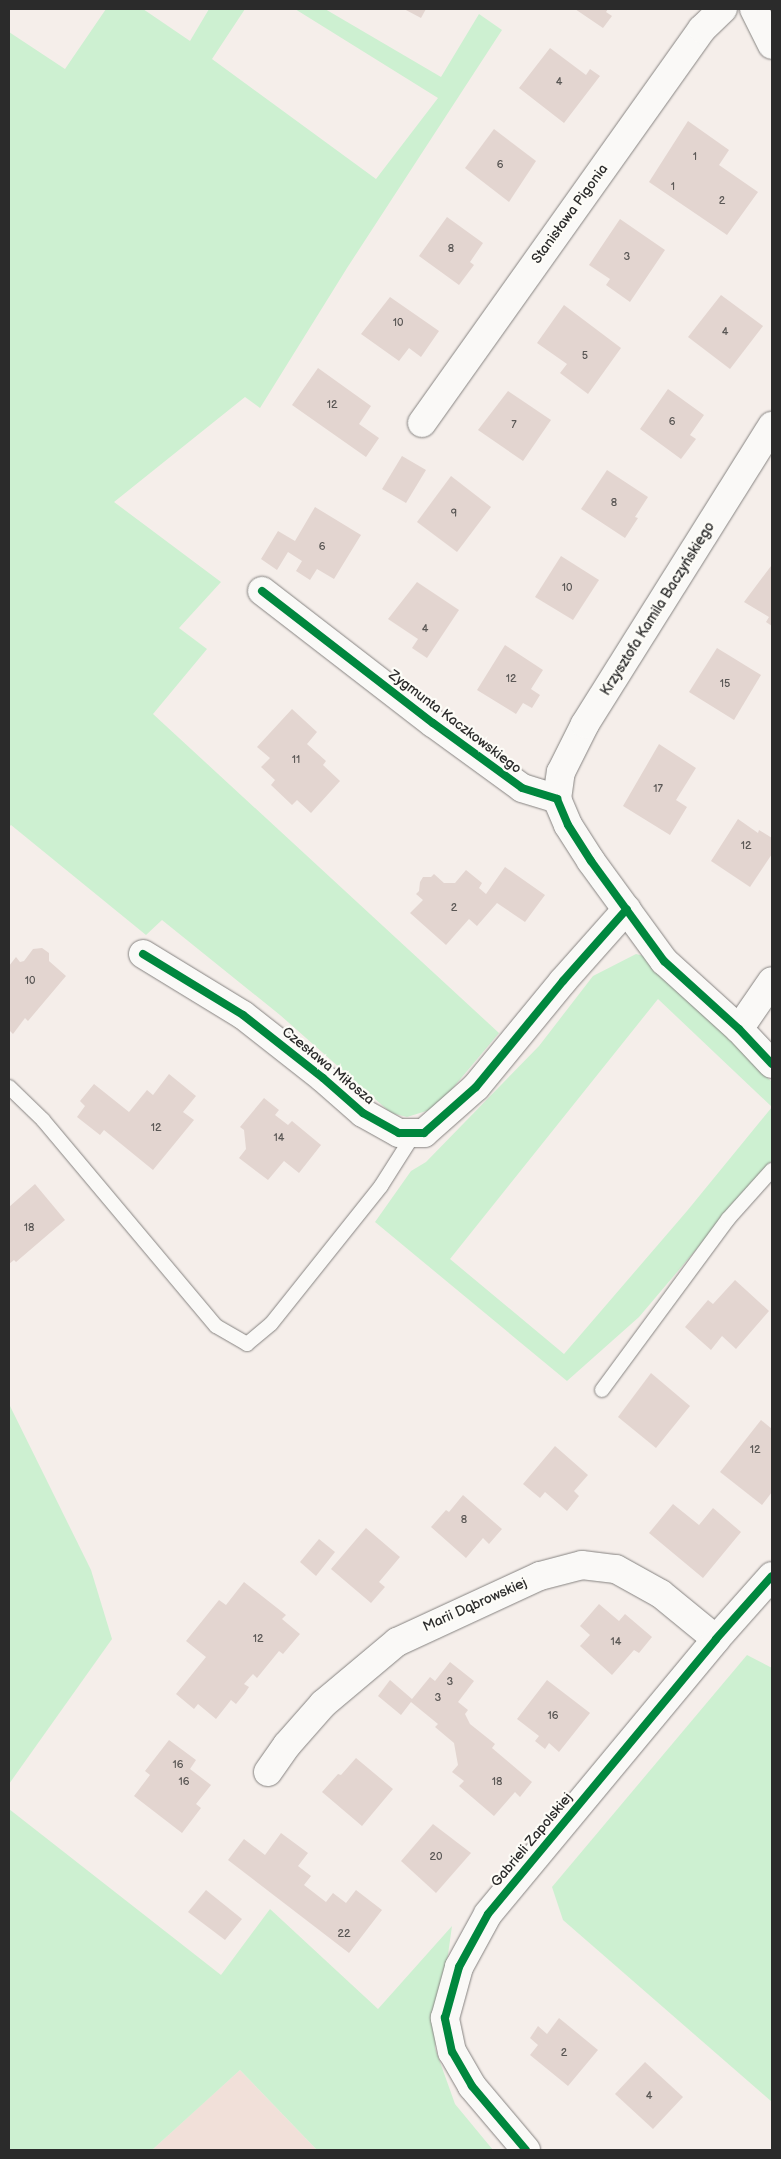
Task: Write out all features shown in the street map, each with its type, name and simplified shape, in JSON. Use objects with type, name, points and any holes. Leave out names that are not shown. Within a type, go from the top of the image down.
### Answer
[{"type":"street","name":"Stanisława Pigonia","points":[[422,423],[702,29],[723,9]]},
{"type":"street","points":[[754,9],[772,45]]},
{"type":"street","name":"Krzysztofa Kamila Baczyńskiego","points":[[557,798],[561,772],[585,724],[772,426]]},
{"type":"street","name":"Zygmunta Kaczkowskiego","points":[[262,590],[433,723],[522,788],[557,798]]},
{"type":"street","points":[[557,798],[573,832],[664,960],[739,1029],[772,1064]]},
{"type":"street","points":[[414,1134],[424,1133],[476,1087],[563,980],[627,909]]},
{"type":"street","name":"Czesława Miłosza","points":[[143,954],[243,1015],[323,1078],[363,1113],[399,1133],[414,1134]]},
{"type":"street","points":[[739,1029],[772,981]]},
{"type":"street","name":"Marii Dąbrowskiej","points":[[268,1772],[287,1745],[323,1704],[397,1642],[436,1622],[540,1576],[582,1565],[616,1569],[661,1594],[716,1638]]},
{"type":"street","name":"Gabrieli Zapolskiej","points":[[526,2150],[472,2086],[452,2052],[445,2018],[459,1967],[488,1914],[716,1638],[772,1576]]},
{"type":"lane","points":[[9,1087],[43,1120],[216,1326],[247,1344],[271,1324],[381,1186],[414,1134]]},
{"type":"lane","points":[[602,1390],[728,1219],[772,1170]]},
{"type":"shaded area","points":[[240,2070],[317,2150],[152,2150],[210,2097]]},
{"type":"green space","points":[[106,9],[143,9],[190,41],[209,9],[245,9],[212,59],[376,179],[438,98],[295,9],[325,9],[441,77],[479,14],[502,30],[347,268],[260,408],[245,397],[114,502],[221,582],[179,628],[207,649],[153,714],[499,1033],[436,1108],[407,1117],[391,1113],[280,1015],[162,920],[146,935],[11,825],[9,827],[9,32],[65,69]]},
{"type":"green space","points":[[636,954],[648,957],[772,1082],[772,1107],[772,1160],[639,1317],[567,1381],[375,1222],[411,1171],[426,1162],[539,1046],[593,976]],"holes":[[[658,999],[772,1107],[687,1211],[564,1354],[450,1259]]]},
{"type":"green space","points":[[9,1404],[91,1570],[112,1639],[9,1784]]},
{"type":"green space","points":[[747,1655],[772,1668],[772,2102],[563,1920],[552,1887]]},
{"type":"green space","points":[[9,1809],[221,1975],[270,1909],[378,2009],[452,1926],[435,2048],[455,2104],[493,2150],[317,2150],[240,2070],[152,2150],[9,2150]]},
{"type":"building","points":[[404,9],[426,9],[421,18]]},
{"type":"building","points":[[575,9],[608,9],[606,12],[612,16],[603,28]]},
{"type":"building","points":[[550,48],[586,75],[590,69],[600,76],[564,123],[519,88]]},
{"type":"building","points":[[688,121],[729,150],[719,165],[758,192],[727,235],[649,182]]},
{"type":"building","points":[[494,129],[536,161],[509,202],[465,168]]},
{"type":"building","points":[[447,217],[483,243],[470,262],[474,265],[459,285],[419,256]]},
{"type":"building","points":[[620,219],[665,250],[630,302],[606,285],[610,279],[589,265]]},
{"type":"building","points":[[721,295],[763,326],[730,369],[688,337]]},
{"type":"building","points":[[390,297],[439,331],[421,357],[409,348],[399,361],[361,334]]},
{"type":"building","points":[[564,305],[621,348],[588,394],[560,373],[567,364],[537,343]]},
{"type":"building","points":[[318,368],[371,406],[359,424],[379,438],[366,457],[292,405]]},
{"type":"building","points":[[668,389],[704,415],[690,435],[696,439],[681,459],[640,429]]},
{"type":"building","points":[[508,391],[551,420],[523,461],[478,430]]},
{"type":"building","points":[[402,456],[426,470],[406,503],[382,489]]},
{"type":"building","points":[[607,470],[648,497],[635,517],[638,518],[625,538],[581,509]]},
{"type":"building","points":[[451,476],[491,507],[457,552],[417,522]]},
{"type":"building","points":[[315,507],[361,535],[334,579],[317,569],[310,580],[296,571],[302,561],[288,552],[277,570],[261,559],[278,531],[295,541]]},
{"type":"building","points":[[561,556],[599,580],[573,620],[535,597]]},
{"type":"building","points":[[771,566],[772,626],[766,622],[769,617],[744,602]]},
{"type":"building","points":[[417,582],[459,610],[427,658],[412,648],[418,639],[388,619]]},
{"type":"building","points":[[505,645],[543,670],[531,689],[540,695],[532,708],[523,703],[516,714],[477,690]]},
{"type":"building","points":[[717,648],[761,675],[734,720],[689,692]]},
{"type":"building","points":[[292,709],[317,732],[307,744],[326,761],[323,765],[340,781],[311,813],[297,800],[292,805],[271,785],[275,780],[261,767],[270,758],[257,747]]},
{"type":"building","points":[[659,744],[696,768],[676,800],[687,807],[670,835],[623,806]]},
{"type":"building","points":[[738,819],[758,833],[759,830],[772,838],[772,854],[750,887],[711,861]]},
{"type":"building","points":[[505,867],[545,895],[525,922],[497,903],[477,926],[469,919],[446,945],[410,913],[423,900],[416,894],[419,891],[420,882],[423,877],[431,877],[434,874],[444,883],[455,883],[466,870],[482,883],[479,888],[486,894]]},
{"type":"building","points":[[42,948],[49,953],[49,961],[66,976],[28,1021],[25,1018],[13,1034],[9,1030],[9,966],[16,957],[20,962],[24,961],[33,949]]},
{"type":"building","points":[[169,1074],[196,1096],[183,1112],[194,1120],[153,1170],[104,1130],[100,1135],[77,1117],[85,1106],[80,1101],[94,1084],[129,1112],[147,1090],[153,1095]]},
{"type":"building","points":[[264,1098],[279,1110],[275,1115],[288,1125],[292,1121],[321,1145],[299,1173],[284,1161],[268,1180],[239,1158],[246,1149],[244,1130],[240,1127]]},
{"type":"building","points":[[35,1184],[65,1220],[16,1262],[14,1260],[9,1264],[9,1207]]},
{"type":"building","points":[[735,1280],[769,1311],[736,1349],[722,1336],[711,1350],[685,1327],[708,1300],[713,1304]]},
{"type":"building","points":[[651,1373],[690,1406],[656,1448],[618,1417]]},
{"type":"building","points":[[761,1420],[772,1429],[772,1492],[762,1505],[720,1472]]},
{"type":"building","points":[[555,1446],[588,1475],[574,1491],[579,1496],[567,1511],[545,1492],[540,1498],[523,1484]]},
{"type":"building","points":[[463,1495],[502,1529],[489,1544],[483,1538],[466,1558],[431,1527],[446,1510],[449,1512]]},
{"type":"building","points":[[673,1504],[699,1525],[713,1508],[741,1532],[703,1578],[649,1533]]},
{"type":"building","points":[[366,1528],[400,1557],[379,1582],[385,1587],[371,1603],[331,1569]]},
{"type":"building","points":[[319,1539],[335,1552],[316,1576],[300,1562]]},
{"type":"building","points":[[244,1582],[286,1615],[282,1619],[300,1634],[283,1654],[279,1651],[257,1678],[253,1674],[244,1684],[249,1687],[236,1704],[231,1700],[216,1719],[198,1704],[194,1709],[176,1694],[206,1657],[186,1641],[219,1600],[226,1605]]},
{"type":"building","points":[[599,1604],[619,1621],[625,1614],[652,1637],[639,1653],[634,1650],[612,1675],[580,1646],[590,1635],[580,1626]]},
{"type":"building","points":[[450,1662],[474,1681],[458,1702],[468,1710],[465,1714],[470,1724],[495,1744],[492,1748],[532,1782],[520,1797],[515,1792],[494,1816],[459,1786],[464,1781],[452,1772],[458,1765],[454,1743],[435,1727],[438,1724],[411,1702],[401,1715],[378,1696],[390,1680],[412,1699],[430,1677],[435,1681]]},
{"type":"building","points":[[547,1680],[590,1713],[559,1752],[549,1743],[545,1749],[535,1741],[539,1736],[517,1719]]},
{"type":"building","points":[[169,1740],[196,1760],[190,1769],[211,1785],[196,1804],[201,1808],[182,1833],[134,1796],[150,1775],[145,1771]]},
{"type":"building","points":[[356,1758],[393,1789],[362,1826],[322,1792]]},
{"type":"building","points":[[433,1824],[471,1853],[436,1893],[401,1861]]},
{"type":"building","points":[[281,1833],[308,1853],[298,1866],[311,1876],[304,1885],[326,1902],[333,1893],[346,1903],[356,1890],[382,1910],[349,1953],[228,1860],[244,1839],[265,1855]]},
{"type":"building","points":[[206,1890],[242,1919],[225,1940],[188,1912]]},
{"type":"building","points":[[559,2018],[598,2050],[568,2086],[530,2055],[538,2045],[530,2038],[538,2026],[547,2034]]},
{"type":"building","points":[[645,2062],[683,2097],[653,2129],[615,2094]]},
{"type":"cycle path","points":[[262,591],[433,723],[522,788],[557,799],[568,825],[591,861],[664,961],[739,1029],[772,1064]]},
{"type":"cycle path","points":[[143,954],[243,1015],[323,1078],[363,1113],[399,1133],[424,1133],[476,1087],[563,981],[627,909]]},
{"type":"cycle path","points":[[526,2150],[472,2086],[452,2052],[445,2018],[459,1967],[488,1914],[716,1639],[772,1576]]}]
